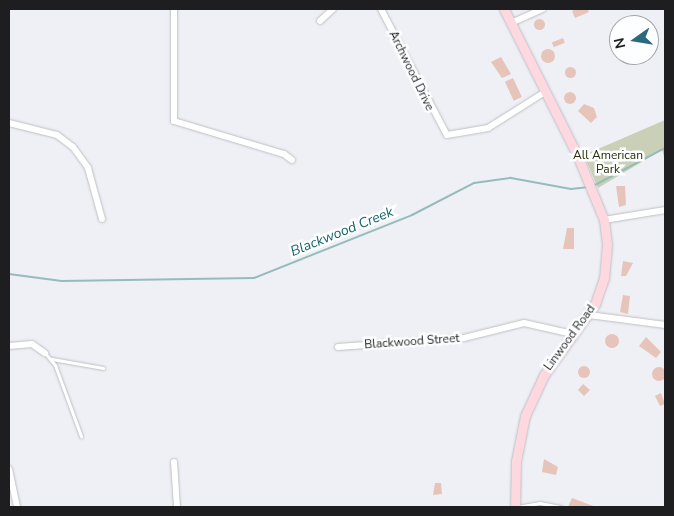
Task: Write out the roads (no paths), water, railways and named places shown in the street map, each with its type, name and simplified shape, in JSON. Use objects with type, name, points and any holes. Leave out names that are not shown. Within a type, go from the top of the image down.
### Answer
[{"type":"main road","name":"Linwood Road","points":[[504,9],[546,92],[595,197],[604,220],[606,268],[589,315],[544,375],[525,416],[516,462],[516,507]]},
{"type":"street","points":[[174,9],[174,121],[284,154],[292,160]]},
{"type":"street","points":[[320,22],[333,9]]},
{"type":"street","name":"Archwood Drive","points":[[381,9],[442,132],[481,130],[546,92]]},
{"type":"street","points":[[511,23],[544,9]]},
{"type":"street","points":[[9,123],[56,135],[73,147],[88,168],[102,219]]},
{"type":"street","points":[[604,220],[665,210]]},
{"type":"street","points":[[589,315],[665,326]]},
{"type":"street","name":"Blackwood Street","points":[[338,347],[464,338],[524,323],[574,334]]},
{"type":"street","points":[[9,346],[32,344],[45,353]]},
{"type":"street","points":[[174,462],[177,507]]},
{"type":"street","points":[[9,468],[17,507]]},
{"type":"lane","points":[[45,353],[51,358],[103,368]]},
{"type":"lane","points":[[51,358],[81,436]]},
{"type":"lane","points":[[516,507],[540,503],[562,507]]},
{"type":"waterway","name":"Blackwood Creek","points":[[593,186],[665,148]]},
{"type":"waterway","name":"Blackwood Creek","points":[[9,274],[62,281],[254,278],[412,215],[474,183],[511,178],[571,189],[589,187]]},
{"type":"park label","name":"All American Park","points":[[608,163]]}]
